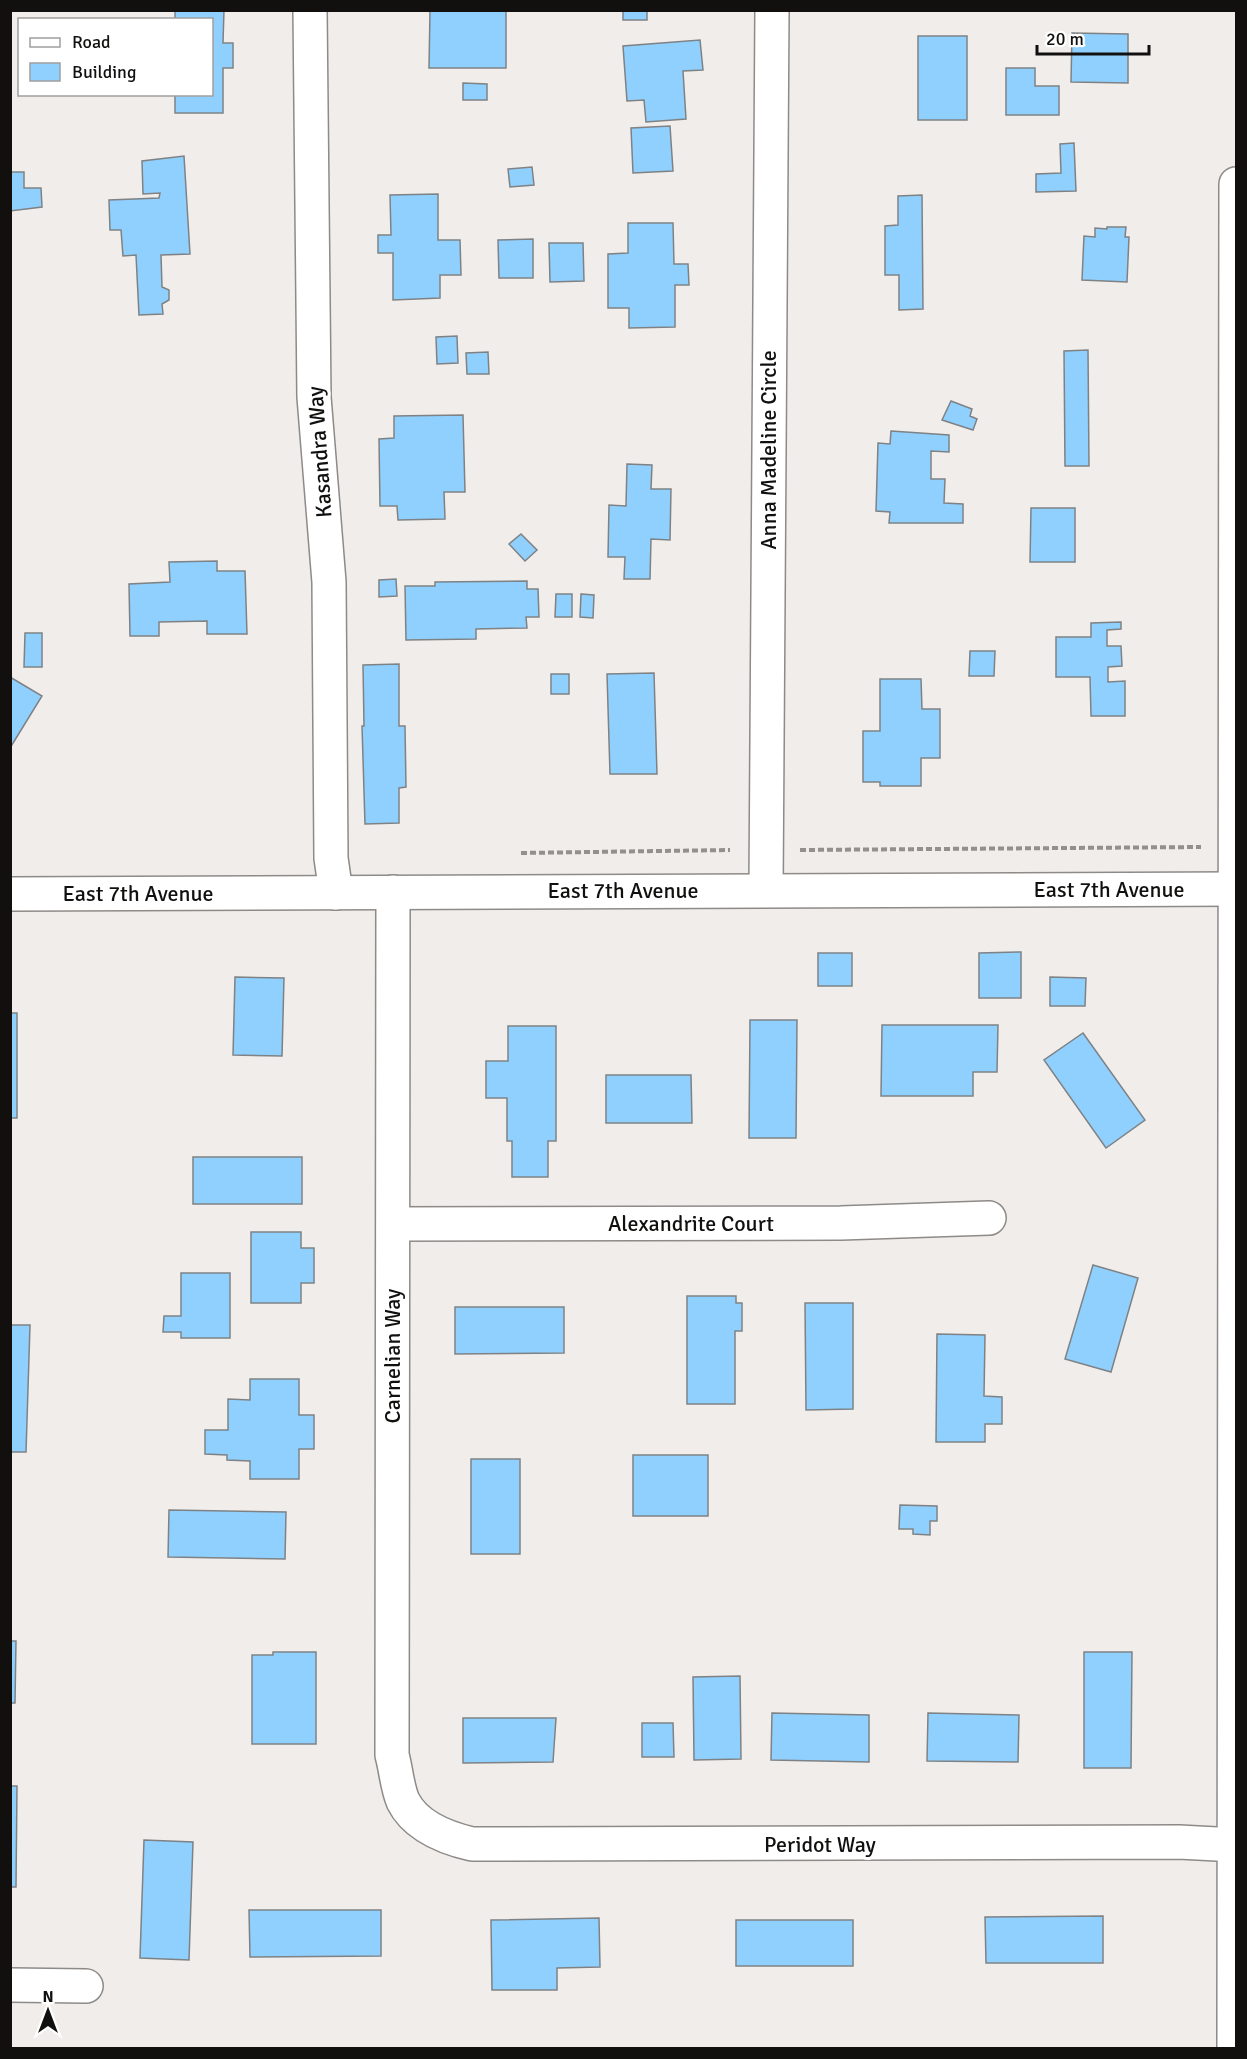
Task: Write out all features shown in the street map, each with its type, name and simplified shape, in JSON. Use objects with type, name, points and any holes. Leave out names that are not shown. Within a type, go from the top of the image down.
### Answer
[{"type":"street","name":"Kasandra Way","points":[[310,10],[314,397],[329,582],[331,858],[336,893]]},
{"type":"street","name":"Anna Madeline Circle","points":[[766,890],[771,10]]},
{"type":"street","points":[[1234,2049],[1236,184]]},
{"type":"street","name":"East 7th Avenue","points":[[10,894],[1236,889]]},
{"type":"street","name":"Carnelian Way","points":[[393,892],[392,1755],[404,1801],[414,1814]]},
{"type":"street","name":"Alexandrite Court","points":[[393,1224],[842,1223],[988,1218]]},
{"type":"street","name":"Peridot Way","points":[[414,1814],[434,1832],[472,1844],[1179,1842],[1235,1845]]},
{"type":"street","points":[[10,1985],[86,1986]]},
{"type":"path","points":[[509,853],[1236,847]]},
{"type":"building","points":[[175,10],[224,10],[223,43],[233,43],[233,68],[223,68],[223,113],[175,113],[175,96],[213,96],[213,18],[175,18]]},
{"type":"building","points":[[623,10],[647,10],[647,20],[623,20]]},
{"type":"building","points":[[430,11],[506,11],[506,68],[429,68]]},
{"type":"building","points":[[1072,33],[1128,34],[1128,83],[1071,82]]},
{"type":"building","points":[[918,36],[967,36],[967,120],[918,120]]},
{"type":"building","points":[[700,40],[703,70],[683,71],[686,119],[646,122],[644,100],[627,101],[623,46]]},
{"type":"building","points":[[1006,68],[1035,68],[1035,86],[1059,86],[1059,115],[1006,115]]},
{"type":"building","points":[[463,83],[487,84],[487,100],[463,100]]},
{"type":"building","points":[[670,126],[673,171],[633,173],[631,128]]},
{"type":"building","points":[[1074,143],[1076,191],[1036,192],[1036,174],[1061,173],[1060,144]]},
{"type":"building","points":[[184,156],[190,254],[161,255],[162,287],[169,290],[169,300],[162,304],[163,314],[139,315],[136,255],[123,256],[121,230],[110,230],[109,200],[159,198],[160,193],[143,194],[142,161]]},
{"type":"building","points":[[532,167],[534,185],[510,187],[508,169]]},
{"type":"building","points":[[10,172],[24,172],[24,188],[41,188],[42,207],[10,211]]},
{"type":"building","points":[[438,194],[438,240],[460,240],[461,275],[440,275],[440,298],[393,300],[393,253],[378,253],[378,235],[391,235],[390,195]]},
{"type":"building","points":[[922,195],[923,309],[899,310],[899,275],[885,275],[885,226],[898,225],[898,196]]},
{"type":"building","points":[[628,223],[673,223],[674,264],[688,264],[689,285],[675,285],[675,327],[629,328],[629,308],[608,308],[608,254],[628,253]]},
{"type":"building","points":[[1107,227],[1126,227],[1125,237],[1129,237],[1127,282],[1082,280],[1084,236],[1095,237],[1095,228],[1107,229]]},
{"type":"building","points":[[533,239],[533,278],[499,278],[498,240]]},
{"type":"building","points":[[549,243],[583,243],[584,281],[550,282]]},
{"type":"building","points":[[457,336],[458,363],[437,364],[436,337]]},
{"type":"building","points":[[1088,350],[1089,466],[1065,466],[1064,351]]},
{"type":"building","points":[[488,352],[489,374],[467,374],[466,353]]},
{"type":"building","points":[[951,401],[972,409],[970,416],[977,419],[973,430],[942,420]]},
{"type":"building","points":[[463,415],[465,492],[444,492],[445,519],[398,520],[397,506],[380,506],[379,439],[394,438],[394,416]]},
{"type":"building","points":[[891,431],[949,435],[949,452],[931,451],[931,479],[945,479],[944,503],[963,504],[963,523],[889,523],[890,512],[876,511],[878,443],[890,444]]},
{"type":"building","points":[[627,464],[652,465],[651,489],[671,489],[670,540],[651,539],[650,579],[624,579],[625,557],[608,557],[609,505],[626,506]]},
{"type":"building","points":[[1031,508],[1075,508],[1075,562],[1030,562]]},
{"type":"building","points":[[521,534],[537,550],[525,561],[509,544]]},
{"type":"building","points":[[217,561],[217,571],[245,571],[247,634],[207,634],[207,621],[159,622],[159,636],[130,636],[129,584],[170,582],[169,562]]},
{"type":"building","points":[[396,579],[397,596],[379,597],[379,580]]},
{"type":"building","points":[[527,581],[527,589],[538,589],[539,617],[526,617],[527,628],[476,629],[476,639],[406,640],[405,586],[435,586],[435,582]]},
{"type":"building","points":[[556,594],[572,594],[572,617],[555,617]]},
{"type":"building","points":[[581,594],[594,595],[593,618],[580,617]]},
{"type":"building","points":[[1121,622],[1121,629],[1107,630],[1107,646],[1121,646],[1122,666],[1108,667],[1108,682],[1125,681],[1125,716],[1091,716],[1090,677],[1056,677],[1056,637],[1091,637],[1091,623]]},
{"type":"building","points":[[25,633],[42,633],[42,667],[24,667]]},
{"type":"building","points":[[970,651],[995,651],[994,676],[969,676]]},
{"type":"building","points":[[399,664],[399,726],[405,726],[406,787],[399,788],[399,823],[365,824],[363,665]]},
{"type":"building","points":[[654,673],[657,774],[610,774],[607,674]]},
{"type":"building","points":[[551,674],[569,674],[569,694],[551,694]]},
{"type":"building","points":[[10,677],[42,696],[10,748]]},
{"type":"building","points":[[880,679],[921,679],[922,709],[940,709],[940,758],[921,758],[921,786],[880,786],[880,782],[863,782],[863,731],[880,731]]},
{"type":"building","points":[[1021,952],[1021,998],[979,998],[979,953]]},
{"type":"building","points":[[818,953],[852,953],[852,986],[818,986]]},
{"type":"building","points":[[235,977],[284,978],[282,1056],[233,1055]]},
{"type":"building","points":[[1050,977],[1086,978],[1085,1006],[1050,1006]]},
{"type":"building","points":[[10,1013],[17,1013],[17,1118],[10,1118]]},
{"type":"building","points":[[750,1020],[797,1020],[796,1138],[749,1138]]},
{"type":"building","points":[[882,1025],[998,1025],[997,1072],[973,1072],[973,1096],[881,1096]]},
{"type":"building","points":[[508,1026],[556,1026],[556,1141],[548,1141],[548,1177],[512,1177],[512,1141],[507,1141],[507,1098],[486,1098],[486,1061],[508,1061]]},
{"type":"building","points":[[1083,1033],[1145,1120],[1106,1148],[1044,1060]]},
{"type":"building","points":[[606,1075],[691,1075],[692,1123],[606,1123]]},
{"type":"building","points":[[193,1157],[302,1157],[302,1204],[193,1204]]},
{"type":"building","points":[[251,1232],[301,1232],[301,1248],[314,1248],[314,1283],[301,1283],[301,1303],[251,1303]]},
{"type":"building","points":[[1093,1265],[1138,1278],[1111,1372],[1065,1359]]},
{"type":"building","points":[[181,1273],[230,1273],[230,1338],[181,1338],[181,1332],[163,1332],[164,1316],[181,1316]]},
{"type":"building","points":[[687,1296],[736,1296],[736,1303],[742,1303],[742,1331],[735,1331],[735,1404],[687,1404]]},
{"type":"building","points":[[805,1303],[853,1303],[853,1409],[806,1410]]},
{"type":"building","points":[[455,1307],[564,1307],[564,1353],[455,1354]]},
{"type":"building","points":[[10,1325],[30,1325],[26,1452],[10,1452]]},
{"type":"building","points":[[937,1334],[985,1335],[984,1396],[1002,1397],[1002,1424],[985,1424],[985,1442],[936,1442]]},
{"type":"building","points":[[250,1379],[299,1379],[299,1415],[314,1415],[314,1449],[299,1449],[299,1479],[250,1479],[250,1461],[227,1460],[227,1455],[205,1454],[205,1430],[228,1430],[228,1399],[250,1400]]},
{"type":"building","points":[[633,1455],[708,1455],[708,1516],[633,1516]]},
{"type":"building","points":[[471,1459],[520,1459],[520,1554],[471,1554]]},
{"type":"building","points":[[900,1505],[937,1506],[937,1521],[930,1521],[930,1535],[913,1534],[913,1529],[899,1529]]},
{"type":"building","points":[[169,1510],[286,1512],[285,1559],[168,1557]]},
{"type":"building","points":[[10,1641],[16,1641],[15,1703],[10,1703]]},
{"type":"building","points":[[273,1652],[316,1652],[316,1744],[252,1744],[252,1655],[273,1655]]},
{"type":"building","points":[[1084,1652],[1132,1652],[1131,1768],[1084,1768]]},
{"type":"building","points":[[740,1676],[741,1759],[694,1760],[693,1677]]},
{"type":"building","points":[[772,1713],[869,1715],[869,1762],[771,1760]]},
{"type":"building","points":[[928,1713],[1019,1715],[1018,1762],[927,1761]]},
{"type":"building","points":[[463,1718],[556,1718],[553,1762],[463,1763]]},
{"type":"building","points":[[642,1723],[673,1723],[674,1757],[642,1757]]},
{"type":"building","points":[[10,1786],[17,1786],[16,1887],[10,1887]]},
{"type":"building","points":[[144,1840],[193,1842],[189,1960],[140,1958]]},
{"type":"building","points":[[249,1910],[381,1910],[381,1956],[250,1957]]},
{"type":"building","points":[[1103,1916],[1103,1963],[986,1963],[985,1917]]},
{"type":"building","points":[[599,1918],[600,1967],[557,1968],[557,1990],[492,1990],[491,1920]]},
{"type":"building","points":[[736,1920],[853,1920],[853,1966],[736,1966]]}]
